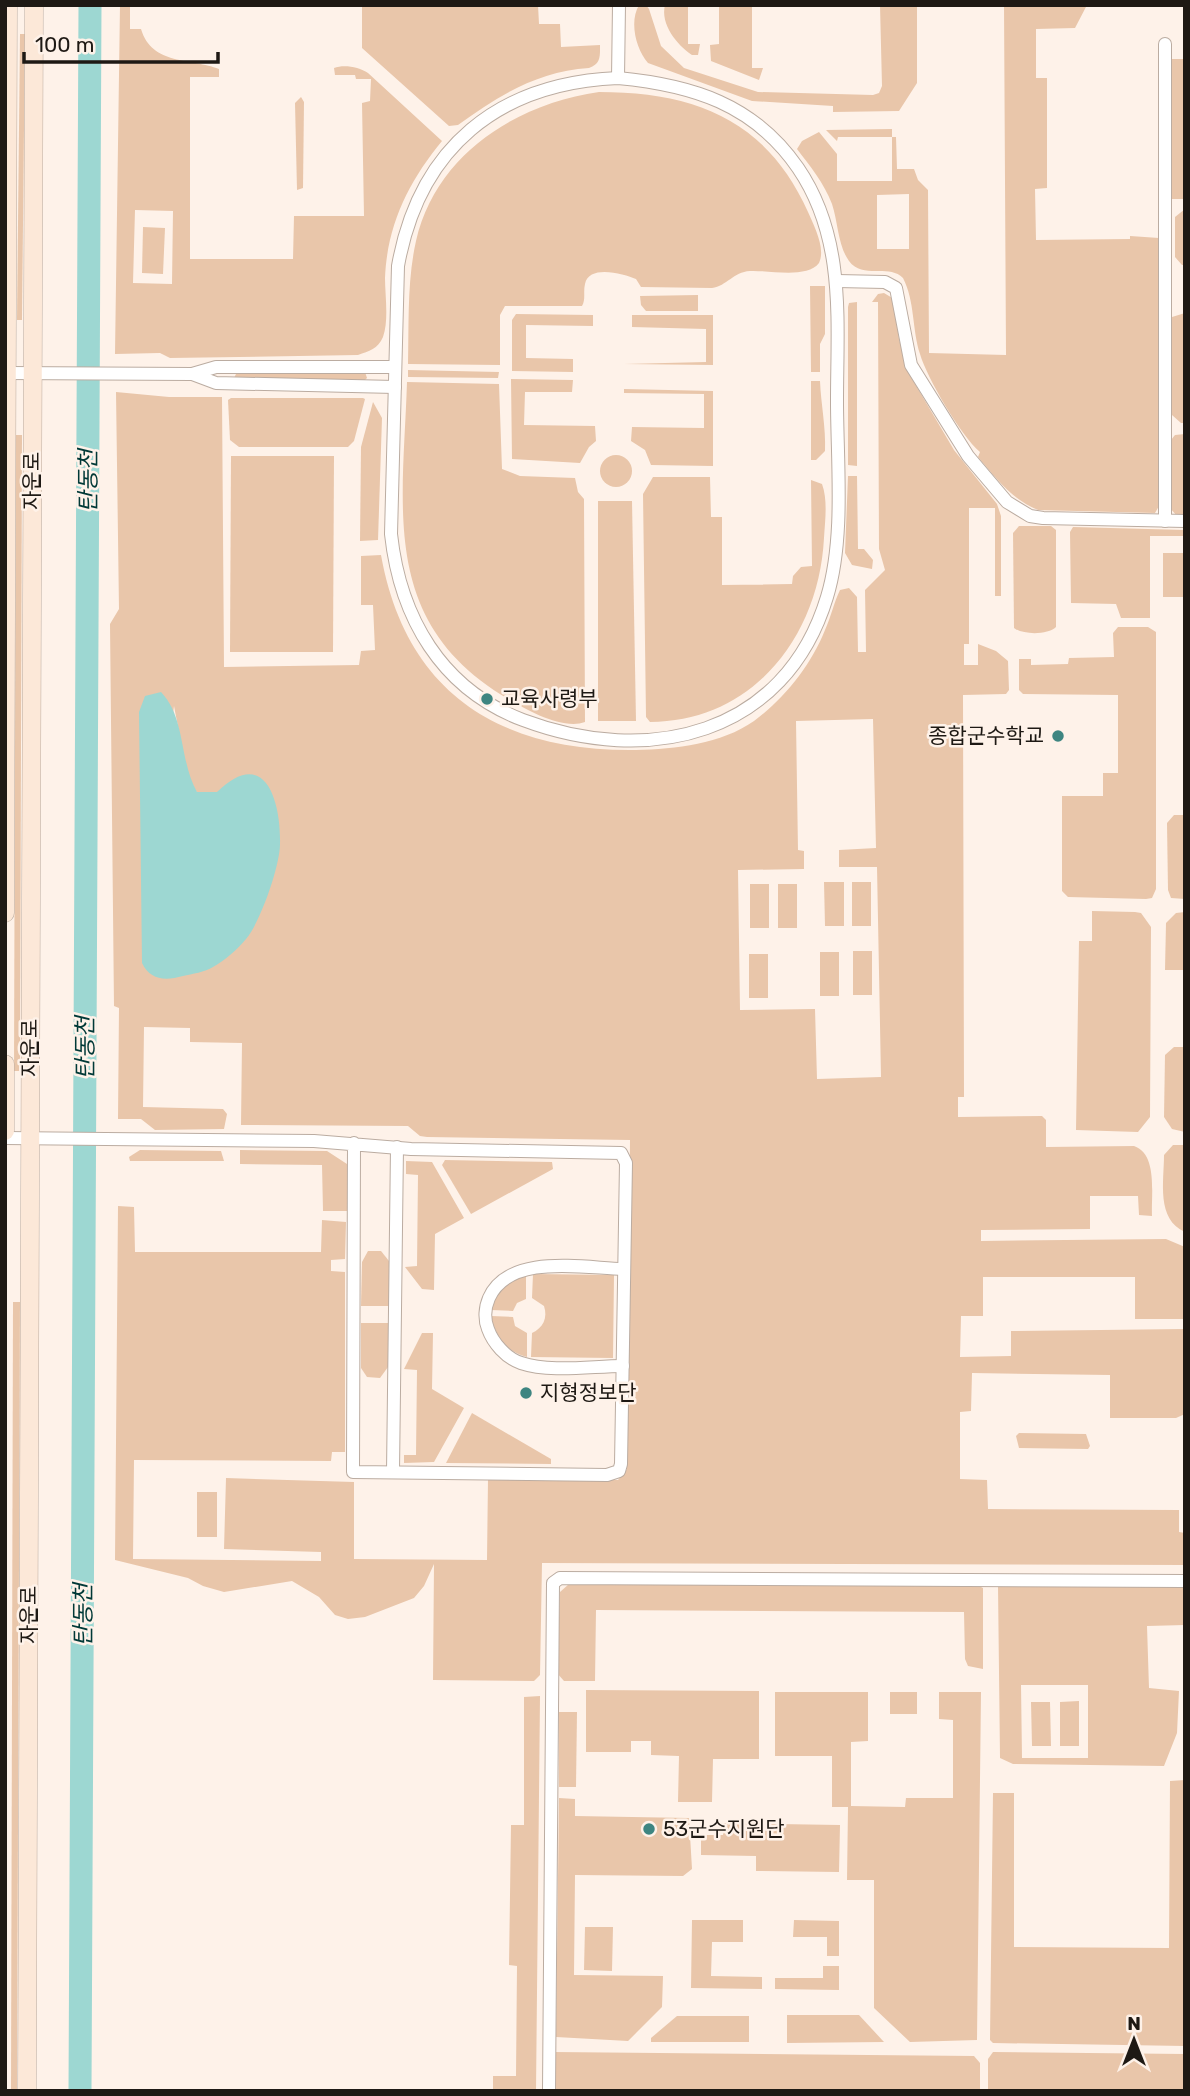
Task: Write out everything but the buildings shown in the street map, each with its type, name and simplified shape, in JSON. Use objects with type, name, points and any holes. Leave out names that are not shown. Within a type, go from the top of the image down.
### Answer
[{"type":"street","name":"자운로","points":[[5,913],[8,5]]},
{"type":"street","name":"자운로","points":[[27,2091],[34,5]]},
{"type":"street","points":[[618,78],[619,5]]},
{"type":"street","points":[[1165,44],[1165,521]]},
{"type":"street","points":[[618,78],[662,82],[694,90],[738,111],[773,138],[799,169],[818,204],[828,230],[837,281],[836,547],[827,597],[808,642],[781,680],[744,712],[725,724],[662,737],[608,739],[554,731],[518,718],[482,699],[436,655],[419,632],[404,602],[394,567],[391,534],[398,266],[404,232],[428,176],[445,154],[457,141],[510,104],[559,85],[618,78]]},
{"type":"street","points":[[837,281],[885,282],[896,288],[908,351],[917,375],[968,456],[1017,510],[1043,518],[1185,521]]},
{"type":"street","points":[[7,373],[192,374],[216,367],[395,367]]},
{"type":"street","points":[[192,374],[216,383],[395,387]]},
{"type":"street","name":"자운로","points":[[5,1063],[5,1131]]},
{"type":"street","points":[[5,1138],[354,1143],[397,1147],[621,1153],[626,1163],[619,1471],[613,1474],[352,1472],[354,1143]]},
{"type":"street","points":[[393,1472],[397,1147]]},
{"type":"street","points":[[623,1269],[523,1269],[497,1285],[486,1313],[486,1324],[494,1342],[519,1363],[541,1366],[623,1366]]},
{"type":"street","points":[[549,2091],[553,1583],[559,1578],[1185,1581]]},
{"type":"shaded area","points":[[120,5],[130,5],[130,29],[141,29],[146,41],[163,55],[219,69],[219,77],[190,77],[190,259],[293,259],[294,216],[364,216],[362,103],[370,101],[371,79],[356,79],[355,75],[335,75],[334,68],[351,67],[368,73],[442,141],[419,172],[395,222],[385,278],[385,330],[381,341],[373,349],[358,355],[170,358],[160,353],[115,354]],"holes":[[[135,210],[173,211],[172,284],[133,283]]]},
{"type":"shaded area","points":[[362,5],[538,5],[539,24],[560,24],[561,47],[600,45],[600,56],[598,62],[589,68],[553,74],[519,87],[458,125],[449,126],[362,48]]},
{"type":"shaded area","points":[[639,5],[646,5],[649,9],[661,46],[684,68],[758,92],[873,95],[879,93],[882,86],[880,5],[917,5],[917,83],[899,111],[833,112],[833,106],[752,101],[648,63],[635,35],[634,19]]},
{"type":"shaded area","points":[[665,5],[688,5],[688,44],[700,44],[698,55],[686,51],[667,27]]},
{"type":"shaded area","points":[[719,5],[752,5],[752,68],[763,68],[759,80],[711,61],[710,45],[719,44]]},
{"type":"shaded area","points":[[1004,5],[1087,5],[1075,28],[1036,29],[1036,78],[1047,78],[1047,188],[1035,189],[1036,240],[1130,239],[1130,236],[1159,238],[1159,506],[1155,513],[1038,510],[1012,494],[978,457],[980,452],[955,420],[924,364],[917,345],[910,296],[903,278],[890,272],[861,270],[849,261],[829,196],[797,149],[802,141],[819,132],[837,154],[837,181],[892,181],[892,137],[896,137],[897,169],[914,169],[918,180],[928,190],[929,353],[1006,355]],"holes":[[[909,194],[909,249],[877,249],[877,195]]]},
{"type":"shaded area","points":[[20,34],[25,34],[22,320],[17,320]]},
{"type":"shaded area","points":[[1170,59],[1185,59],[1185,199],[1170,199]]},
{"type":"shaded area","points":[[599,92],[634,93],[697,106],[724,118],[749,134],[772,154],[791,180],[818,237],[821,251],[819,263],[806,271],[744,272],[712,288],[641,287],[636,279],[631,277],[600,272],[588,278],[582,306],[505,306],[500,315],[500,365],[408,364],[413,256],[426,210],[441,183],[461,159],[484,138],[510,121],[568,98]]},
{"type":"shaded area","points":[[301,97],[304,102],[303,188],[297,190],[295,103]]},
{"type":"shaded area","points":[[892,129],[892,137],[838,137],[837,141],[826,130]]},
{"type":"shaded area","points":[[1185,209],[1185,265],[1182,265],[1175,257],[1175,217]]},
{"type":"shaded area","points":[[143,227],[165,228],[163,274],[142,273]]},
{"type":"shaded area","points":[[810,286],[825,286],[825,334],[820,344],[820,372],[811,372]]},
{"type":"shaded area","points":[[884,293],[894,299],[899,339],[908,372],[954,450],[997,504],[1001,516],[1001,596],[995,596],[995,508],[969,508],[969,644],[964,644],[964,665],[978,665],[978,644],[996,651],[1008,661],[1009,690],[1006,694],[963,695],[964,1097],[958,1097],[958,1117],[1042,1116],[1046,1120],[1046,1147],[1134,1146],[1142,1150],[1147,1157],[1152,1176],[1152,1216],[1139,1215],[1138,1196],[1090,1196],[1090,1229],[981,1230],[981,1241],[1166,1239],[1185,1247],[1185,1319],[1135,1319],[1135,1277],[983,1277],[983,1316],[961,1316],[960,1357],[1011,1356],[1011,1331],[1185,1329],[1185,1414],[1176,1418],[1110,1418],[1110,1375],[972,1373],[971,1411],[960,1412],[960,1479],[987,1480],[988,1509],[1179,1510],[1179,1532],[1185,1533],[1185,1565],[542,1563],[540,1675],[534,1681],[433,1680],[434,1564],[424,1586],[414,1598],[365,1617],[348,1619],[335,1615],[319,1597],[292,1581],[224,1592],[188,1578],[115,1560],[118,1206],[134,1207],[135,1252],[321,1252],[322,1220],[346,1222],[345,1259],[331,1260],[331,1271],[345,1272],[345,1452],[332,1452],[331,1461],[134,1460],[133,1559],[321,1561],[321,1552],[224,1549],[226,1478],[354,1482],[354,1559],[487,1560],[488,1479],[618,1480],[627,1469],[630,1140],[427,1137],[420,1136],[408,1126],[241,1125],[242,1043],[190,1042],[190,1028],[144,1027],[143,1107],[223,1109],[227,1114],[224,1129],[155,1130],[141,1119],[118,1119],[119,1008],[114,1006],[110,624],[119,609],[116,392],[169,397],[222,397],[224,667],[359,665],[361,651],[375,650],[373,605],[361,605],[361,556],[381,555],[394,603],[412,644],[437,678],[467,705],[503,726],[543,740],[587,748],[667,748],[698,744],[727,735],[754,721],[776,702],[796,680],[812,656],[840,590],[849,588],[857,597],[858,652],[866,652],[865,590],[885,570],[879,549],[878,302],[872,302],[878,294]],"holes":[[[174,706],[187,774],[197,793],[217,792],[142,963]],[[873,719],[876,848],[839,850],[839,867],[877,867],[881,1077],[817,1079],[815,1009],[740,1010],[738,870],[804,869],[804,851],[798,850],[796,721]]]},
{"type":"shaded area","points":[[698,295],[698,311],[646,311],[641,305],[640,296]]},
{"type":"shaded area","points":[[857,302],[857,466],[848,465],[848,307],[849,303]]},
{"type":"shaded area","points":[[1185,313],[1185,423],[1181,423],[1172,415],[1172,317]]},
{"type":"shaded area","points":[[516,314],[593,315],[593,326],[526,325],[526,358],[573,359],[573,372],[512,371],[512,320]]},
{"type":"shaded area","points":[[632,315],[713,315],[713,365],[624,364],[706,362],[706,329],[632,327]]},
{"type":"shaded area","points":[[408,370],[499,372],[498,378],[408,377]]},
{"type":"shaded area","points":[[237,372],[365,372],[367,378],[364,381],[234,378]]},
{"type":"shaded area","points":[[511,379],[573,380],[572,392],[525,392],[524,425],[595,426],[596,441],[589,447],[580,463],[512,459]]},
{"type":"shaded area","points":[[811,381],[820,381],[825,433],[825,451],[816,460],[811,460]]},
{"type":"shaded area","points":[[407,382],[499,384],[502,469],[520,476],[575,478],[578,492],[584,499],[585,722],[567,723],[536,714],[510,700],[468,670],[438,636],[419,600],[408,560],[403,519]]},
{"type":"shaded area","points":[[624,389],[713,391],[713,466],[651,465],[645,450],[631,441],[632,427],[704,428],[704,394],[624,393]]},
{"type":"shaded area","points":[[365,399],[354,441],[348,447],[239,447],[230,440],[228,400]]},
{"type":"shaded area","points":[[373,402],[382,418],[378,540],[360,541],[361,447]]},
{"type":"shaded area","points":[[1185,434],[1185,517],[1177,516],[1170,508],[1171,440],[1175,435]]},
{"type":"shaded area","points":[[16,435],[22,435],[20,1071],[14,1071]]},
{"type":"shaded area","points":[[616,455],[627,460],[632,471],[627,482],[616,487],[605,482],[600,471],[605,460]]},
{"type":"shaded area","points":[[231,456],[334,456],[333,652],[230,652]]},
{"type":"shaded area","points":[[848,476],[857,476],[858,549],[864,549],[873,560],[872,569],[852,565],[845,553]]},
{"type":"shaded area","points":[[653,477],[710,477],[711,517],[722,517],[722,585],[792,584],[793,576],[801,567],[812,566],[811,480],[822,484],[826,511],[819,574],[809,608],[794,639],[774,667],[749,690],[720,707],[687,718],[650,722],[646,717],[643,494]]},
{"type":"shaded area","points":[[598,501],[632,501],[636,721],[598,721]]},
{"type":"shaded area","points":[[1019,526],[1051,526],[1056,530],[1056,627],[1047,632],[1029,633],[1014,628],[1013,533]]},
{"type":"shaded area","points":[[1073,527],[1185,530],[1185,536],[1150,536],[1150,618],[1121,618],[1116,604],[1071,603],[1070,532]]},
{"type":"shaded area","points":[[1163,553],[1184,553],[1183,597],[1163,597]]},
{"type":"shaded area","points":[[1118,627],[1148,627],[1156,632],[1156,889],[1152,898],[1146,899],[1068,897],[1062,891],[1062,796],[1103,796],[1103,773],[1118,773],[1118,695],[1023,694],[1019,690],[1019,659],[1031,659],[1031,665],[1068,664],[1069,658],[1114,657],[1113,633]]},
{"type":"shaded area","points":[[1174,815],[1185,815],[1185,899],[1171,898],[1168,890],[1167,823]]},
{"type":"shaded area","points":[[824,882],[844,882],[844,926],[825,926]]},
{"type":"shaded area","points":[[852,882],[871,882],[871,926],[852,926]]},
{"type":"shaded area","points":[[750,884],[769,884],[769,928],[750,928]]},
{"type":"shaded area","points":[[778,884],[797,884],[797,928],[778,928]]},
{"type":"shaded area","points":[[1092,911],[1141,913],[1151,927],[1150,1117],[1138,1132],[1076,1130],[1079,941],[1092,941]]},
{"type":"shaded area","points":[[1185,912],[1185,970],[1165,970],[1166,923],[1176,913]]},
{"type":"shaded area","points":[[853,951],[872,951],[872,995],[853,995]]},
{"type":"shaded area","points":[[820,952],[839,952],[839,996],[820,996]]},
{"type":"shaded area","points":[[749,954],[768,954],[768,998],[749,998]]},
{"type":"shaded area","points":[[1174,1047],[1185,1047],[1185,1132],[1172,1129],[1164,1117],[1165,1055]]},
{"type":"shaded area","points":[[1173,1145],[1185,1145],[1185,1232],[1169,1218],[1164,1199],[1164,1155]]},
{"type":"shaded area","points":[[140,1150],[221,1151],[224,1161],[130,1161],[129,1157]]},
{"type":"shaded area","points":[[240,1150],[327,1151],[347,1164],[347,1211],[323,1211],[322,1165],[240,1164]]},
{"type":"shaded area","points":[[445,1160],[552,1162],[553,1169],[471,1214],[442,1165]]},
{"type":"shaded area","points":[[406,1161],[432,1162],[464,1218],[435,1234],[434,1290],[422,1289],[405,1267],[417,1266],[418,1175],[406,1174]]},
{"type":"shaded area","points":[[368,1251],[381,1251],[389,1261],[389,1306],[361,1306],[362,1262]]},
{"type":"shaded area","points":[[533,1274],[614,1275],[613,1358],[531,1357],[532,1333],[542,1325],[545,1318],[544,1306],[532,1298]]},
{"type":"shaded area","points":[[526,1275],[526,1299],[517,1303],[513,1311],[491,1310],[503,1288]]},
{"type":"shaded area","points":[[13,1302],[20,1302],[17,2091],[11,2091]]},
{"type":"shaded area","points":[[491,1316],[513,1317],[515,1326],[527,1333],[527,1357],[507,1347]]},
{"type":"shaded area","points":[[361,1323],[389,1323],[388,1367],[380,1378],[367,1377],[361,1368]]},
{"type":"shaded area","points":[[422,1333],[433,1333],[432,1389],[464,1408],[434,1462],[404,1463],[404,1455],[416,1455],[417,1370],[404,1369]]},
{"type":"shaded area","points":[[472,1413],[551,1459],[551,1464],[446,1463]]},
{"type":"shaded area","points":[[1019,1433],[1086,1434],[1090,1446],[1088,1449],[1019,1448],[1016,1436]]},
{"type":"shaded area","points":[[197,1492],[217,1492],[217,1537],[197,1537]]},
{"type":"shaded area","points":[[569,1584],[979,1586],[983,1588],[983,1669],[968,1666],[965,1659],[964,1612],[596,1610],[595,1681],[564,1681],[557,1673],[560,1592]]},
{"type":"shaded area","points":[[998,1586],[1185,1586],[1185,1625],[1147,1626],[1149,1688],[1179,1691],[1177,1733],[1164,1766],[1013,1764],[1000,1758]],"holes":[[[1021,1685],[1088,1685],[1088,1758],[1022,1758]]]},
{"type":"shaded area","points":[[586,1690],[759,1691],[759,1759],[713,1759],[712,1802],[678,1802],[679,1756],[651,1755],[651,1741],[631,1741],[631,1752],[586,1752]]},
{"type":"shaded area","points":[[775,1692],[868,1692],[868,1741],[851,1742],[851,1806],[905,1807],[906,1798],[953,1798],[953,1720],[939,1719],[939,1692],[981,1692],[977,2040],[910,2042],[874,2008],[874,1880],[847,1880],[848,1807],[832,1807],[832,1756],[775,1756]]},
{"type":"shaded area","points":[[890,1692],[917,1692],[917,1714],[890,1714]]},
{"type":"shaded area","points":[[540,1696],[536,2091],[493,2091],[493,2076],[516,2076],[517,1966],[509,1965],[511,1825],[524,1825],[524,1697]]},
{"type":"shaded area","points":[[1079,1701],[1079,1746],[1060,1746],[1060,1702]]},
{"type":"shaded area","points":[[1031,1702],[1050,1702],[1051,1746],[1032,1746]]},
{"type":"shaded area","points":[[559,1712],[577,1712],[576,1787],[559,1787]]},
{"type":"shaded area","points":[[1185,1780],[1185,2046],[993,2043],[990,2040],[993,1793],[1014,1793],[1014,1947],[1169,1948],[1170,1781]]},
{"type":"shaded area","points":[[559,1798],[575,1799],[575,1816],[689,1818],[692,1869],[683,1876],[575,1875],[574,1975],[663,1976],[662,2007],[628,2041],[556,2037]]},
{"type":"shaded area","points":[[724,1823],[840,1825],[839,1872],[756,1871],[756,1856],[701,1855],[701,1835],[723,1835]]},
{"type":"shaded area","points":[[692,1920],[743,1920],[743,1942],[712,1942],[711,1976],[762,1977],[762,1989],[691,1988]]},
{"type":"shaded area","points":[[794,1920],[839,1921],[839,1956],[827,1956],[827,1937],[793,1937]]},
{"type":"shaded area","points":[[585,1927],[613,1927],[612,1971],[584,1970]]},
{"type":"shaded area","points":[[823,1966],[839,1966],[839,1990],[775,1989],[775,1978],[823,1978]]},
{"type":"shaded area","points":[[787,2015],[859,2015],[884,2042],[787,2043]]},
{"type":"shaded area","points":[[677,2016],[749,2016],[749,2042],[651,2042],[651,2038]]},
{"type":"shaded area","points":[[554,2052],[974,2056],[980,2063],[980,2091],[555,2091]]},
{"type":"shaded area","points":[[993,2052],[1185,2054],[1185,2091],[988,2091],[988,2059]]},
{"type":"water","points":[[161,692],[175,714],[187,767],[197,792],[217,792],[234,779],[247,774],[258,776],[267,784],[273,796],[280,827],[279,854],[273,880],[263,908],[246,939],[222,962],[210,969],[170,978],[154,976],[142,963],[139,712],[145,696]]},
{"type":"waterway","name":"탄동천","points":[[80,2091],[90,5]]},
{"type":"place","name":"교육사령부","points":[[487,699]]},
{"type":"place","name":"종합군수학교","points":[[1058,736]]},
{"type":"place","name":"지형정보단","points":[[526,1393]]},
{"type":"place","name":"53군수지원단","points":[[649,1829]]}]
